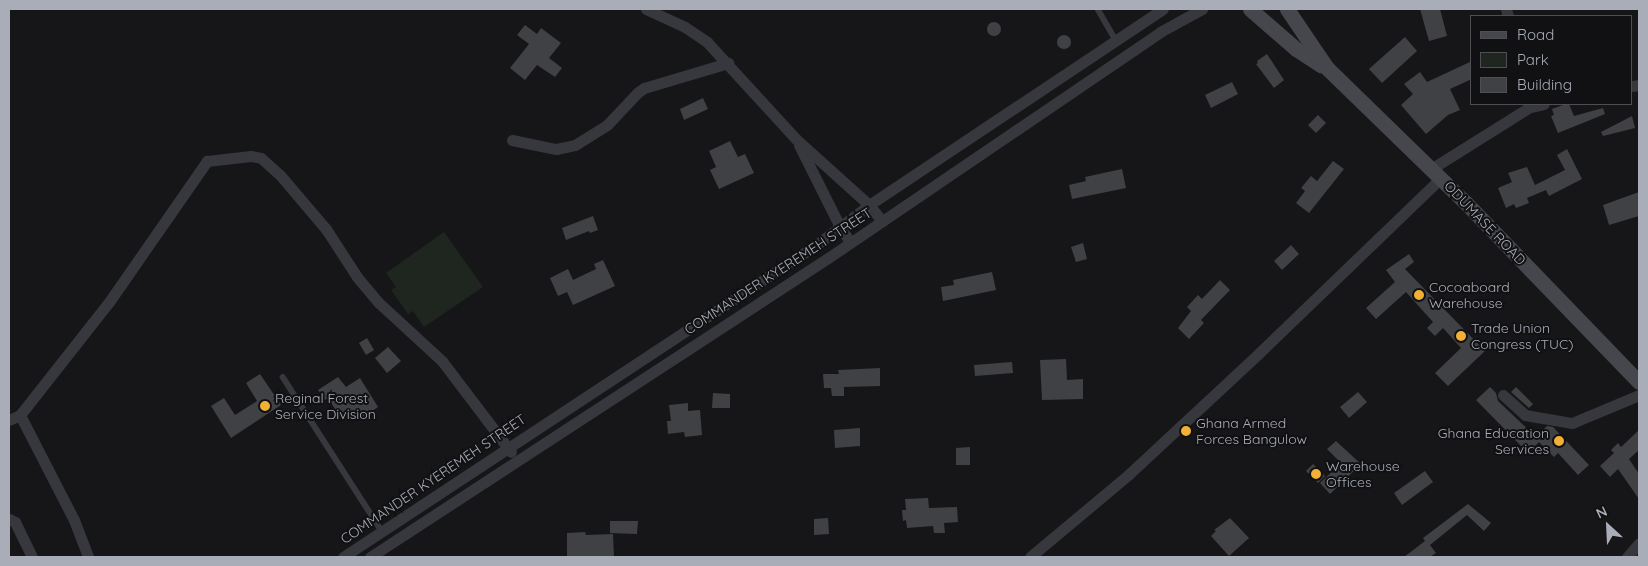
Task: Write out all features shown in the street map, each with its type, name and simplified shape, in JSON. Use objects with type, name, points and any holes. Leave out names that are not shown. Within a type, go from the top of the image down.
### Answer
[{"type":"main road","name":"ODUMASE ROAD","points":[[1250,9],[1296,49],[1327,68]]},
{"type":"main road","name":"ODUMASE ROAD","points":[[1287,9],[1327,68],[1436,173],[1639,382]]},
{"type":"street","points":[[646,9],[686,26],[707,42],[796,139],[869,205],[882,221]]},
{"type":"street","name":"COMMANDER KYEREMEH STREET","points":[[343,557],[816,245],[869,205],[1163,9]]},
{"type":"street","name":"COMMANDER KYEREMEH STREET","points":[[370,557],[882,221],[1160,32],[1202,9]]},
{"type":"street","points":[[512,140],[556,149],[576,145],[606,125],[644,88],[728,63]]},
{"type":"street","points":[[1030,557],[1128,475],[1272,341],[1436,173],[1529,105]]},
{"type":"street","points":[[796,139],[840,227],[850,242]]},
{"type":"street","points":[[9,420],[20,415],[109,302],[207,161],[250,156],[261,158],[280,176],[326,229],[357,277],[379,303],[442,361],[516,460]]},
{"type":"street","points":[[1504,395],[1526,415],[1572,423],[1639,394]]},
{"type":"street","points":[[20,415],[74,520],[88,557]]},
{"type":"street","points":[[9,519],[15,522],[32,557]]},
{"type":"street","points":[[1627,557],[1639,543]]},
{"type":"lane","points":[[1098,9],[1116,40]]},
{"type":"lane","points":[[283,377],[382,531]]},
{"type":"green space","points":[[444,232],[483,287],[424,327],[413,311],[408,314],[391,290],[396,287],[386,273]]},
{"type":"building","points":[[1420,9],[1440,9],[1447,36],[1429,41]]},
{"type":"building","points":[[994,22],[999,24],[1001,29],[999,34],[994,36],[989,34],[987,29],[989,24]]},
{"type":"building","points":[[525,25],[537,34],[541,28],[561,43],[549,58],[562,68],[555,77],[537,65],[525,80],[510,68],[529,44],[517,35]]},
{"type":"building","points":[[1064,35],[1069,37],[1071,42],[1069,47],[1064,49],[1059,47],[1057,42],[1059,37]]},
{"type":"building","points":[[1405,37],[1417,51],[1382,83],[1369,69]]},
{"type":"building","points":[[1267,54],[1284,80],[1274,88],[1256,64],[1258,63],[1257,61]]},
{"type":"building","points":[[1470,62],[1470,80],[1450,89],[1460,110],[1448,115],[1426,134],[1401,105],[1413,94],[1404,84],[1420,72],[1427,82]]},
{"type":"building","points":[[1232,82],[1238,94],[1211,108],[1205,95]]},
{"type":"building","points":[[703,98],[708,109],[684,120],[680,109]]},
{"type":"building","points":[[1569,105],[1574,116],[1603,108],[1605,114],[1558,133],[1551,116],[1554,115],[1552,109]]},
{"type":"building","points":[[1318,115],[1326,123],[1316,133],[1308,125]]},
{"type":"building","points":[[1632,116],[1635,128],[1603,136],[1601,132]]},
{"type":"building","points":[[730,141],[738,157],[745,154],[754,173],[719,189],[710,170],[716,167],[709,151]]},
{"type":"building","points":[[1567,149],[1582,179],[1549,196],[1546,190],[1527,198],[1529,203],[1516,208],[1514,204],[1506,208],[1498,188],[1512,182],[1508,173],[1527,167],[1535,185],[1565,170],[1557,155]]},
{"type":"building","points":[[1333,161],[1344,169],[1309,213],[1296,203],[1305,191],[1301,188],[1311,176],[1317,181]]},
{"type":"building","points":[[1122,169],[1126,188],[1072,199],[1069,185],[1086,181],[1085,177]]},
{"type":"building","points":[[1639,192],[1639,216],[1609,225],[1603,205]]},
{"type":"building","points":[[593,216],[598,230],[590,233],[589,231],[566,240],[562,228]]},
{"type":"building","points":[[1083,243],[1087,259],[1076,262],[1071,247]]},
{"type":"building","points":[[1291,245],[1299,254],[1282,270],[1274,261]]},
{"type":"building","points":[[1409,254],[1414,262],[1405,269],[1485,351],[1448,386],[1435,373],[1461,348],[1443,328],[1435,336],[1427,328],[1433,322],[1406,292],[1376,319],[1366,308],[1395,282],[1386,270]]},
{"type":"building","points":[[603,260],[615,286],[573,305],[567,292],[558,296],[550,278],[568,269],[573,280],[596,269],[594,264]]},
{"type":"building","points":[[992,272],[996,290],[943,301],[941,287],[954,285],[953,280]]},
{"type":"building","points":[[1220,280],[1230,290],[1201,320],[1204,323],[1189,339],[1178,328],[1191,311],[1187,307],[1198,295],[1202,299]]},
{"type":"building","points":[[367,338],[374,350],[366,355],[359,343]]},
{"type":"building","points":[[388,347],[401,361],[387,373],[375,358]]},
{"type":"building","points":[[1066,359],[1067,380],[1083,379],[1083,399],[1042,400],[1040,360]]},
{"type":"building","points":[[1012,362],[1013,373],[975,376],[974,365]]},
{"type":"building","points":[[880,368],[880,386],[844,387],[844,396],[832,396],[831,388],[824,388],[823,374],[839,374],[838,370]]},
{"type":"building","name":"Reginal Forest Service Division","points":[[260,374],[281,405],[231,438],[211,406],[224,398],[235,415],[257,401],[246,383]]},
{"type":"building","points":[[338,377],[346,387],[360,378],[378,407],[362,418],[358,411],[343,421],[328,398],[325,400],[318,390]]},
{"type":"building","points":[[1490,387],[1496,393],[1498,401],[1536,437],[1547,426],[1553,427],[1589,465],[1578,475],[1558,453],[1554,457],[1539,442],[1528,453],[1476,400]]},
{"type":"building","points":[[1516,387],[1533,404],[1529,408],[1511,392]]},
{"type":"building","points":[[1358,392],[1367,402],[1349,418],[1340,407]]},
{"type":"building","points":[[713,393],[730,394],[730,408],[712,408]]},
{"type":"building","points":[[688,403],[688,411],[700,410],[702,435],[685,437],[684,432],[668,434],[667,421],[671,421],[669,405]]},
{"type":"building","points":[[860,428],[860,446],[835,448],[834,430]]},
{"type":"building","points":[[1639,430],[1639,450],[1629,459],[1639,474],[1639,499],[1618,469],[1610,477],[1600,466],[1614,453],[1611,450],[1618,443],[1621,447]]},
{"type":"building","points":[[1336,441],[1361,464],[1330,494],[1320,483],[1341,463],[1327,449]]},
{"type":"building","points":[[970,447],[970,465],[956,465],[956,448]]},
{"type":"building","name":"Warehouse Offices","points":[[1313,464],[1325,476],[1318,483],[1306,471]]},
{"type":"building","points":[[1425,471],[1433,482],[1402,505],[1394,493]]},
{"type":"building","points":[[928,498],[929,508],[957,507],[958,522],[944,523],[945,533],[934,533],[933,526],[907,528],[906,520],[903,521],[902,510],[906,510],[905,499]]},
{"type":"building","points":[[1468,504],[1491,523],[1484,531],[1467,515],[1430,545],[1436,553],[1430,557],[1404,557],[1425,541],[1423,538]]},
{"type":"building","points":[[828,518],[829,534],[814,535],[814,519]]},
{"type":"building","points":[[1230,518],[1249,538],[1229,556],[1211,536],[1216,531],[1214,530]]},
{"type":"building","points":[[610,521],[638,521],[637,534],[610,533]]},
{"type":"building","points":[[585,532],[586,535],[613,534],[614,557],[567,557],[567,533]]},
{"type":"place","name":"Cocoaboard Warehouse","points":[[1419,295]]},
{"type":"place","name":"Trade Union Congress (TUC)","points":[[1461,336]]},
{"type":"place","name":"Reginal Forest Service Division","points":[[265,406]]},
{"type":"place","name":"Ghana Armed Forces Bangulow","points":[[1186,431]]},
{"type":"place","name":"Ghana Education Services","points":[[1559,441]]},
{"type":"place","name":"Warehouse Offices","points":[[1316,474]]}]
